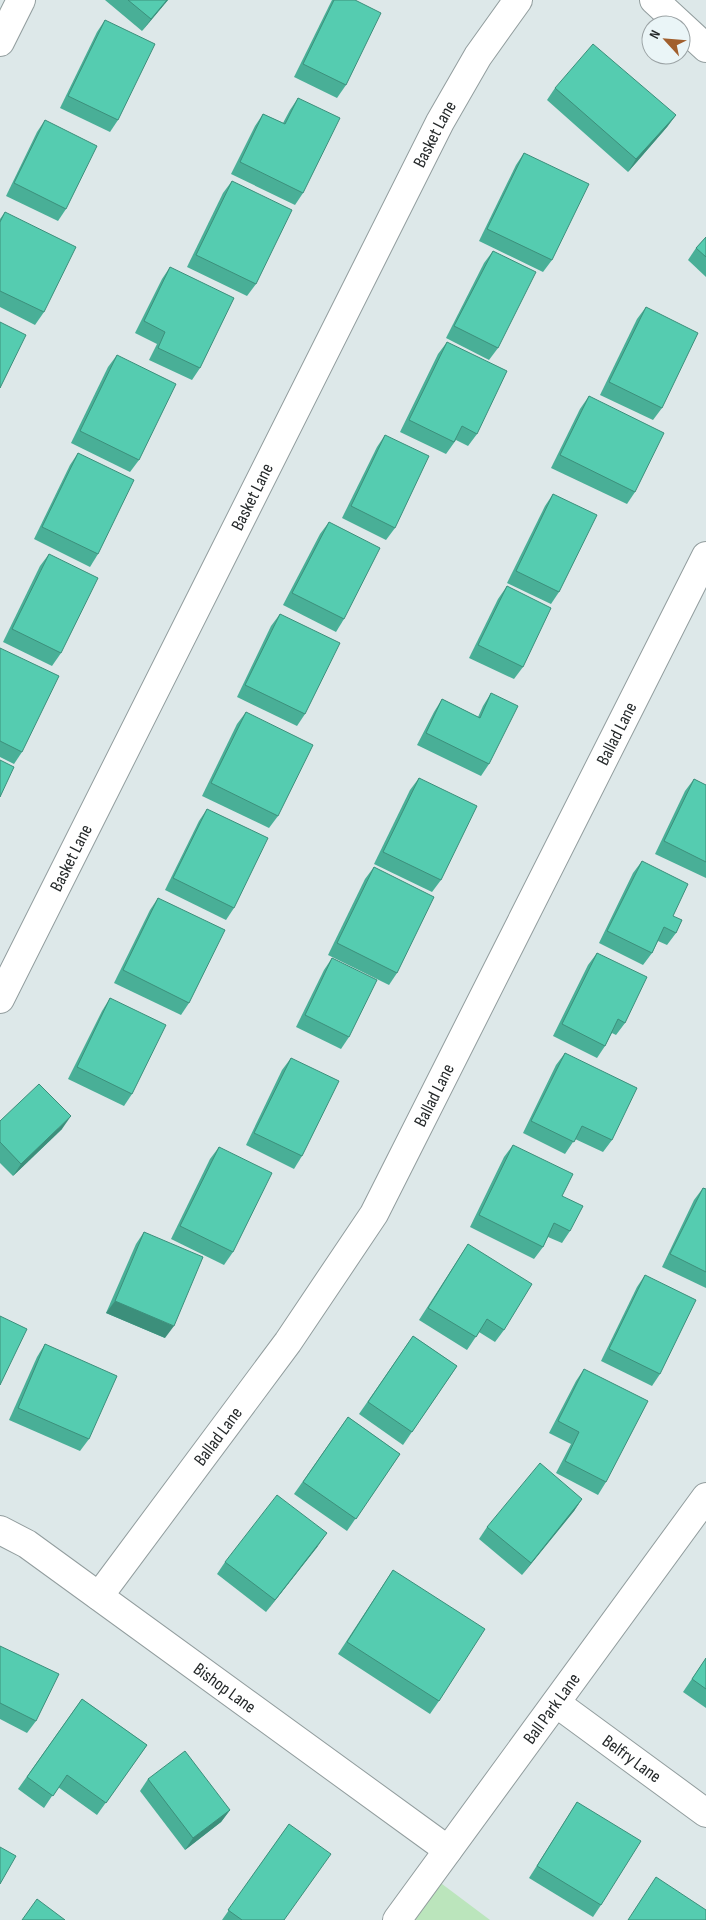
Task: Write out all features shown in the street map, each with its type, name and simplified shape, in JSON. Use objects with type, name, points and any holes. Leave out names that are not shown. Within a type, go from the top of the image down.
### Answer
[{"type":"street","points":[[0,42],[21,0]]},
{"type":"street","name":"Basket Lane","points":[[0,999],[440,122],[478,56],[518,0]]},
{"type":"street","points":[[654,0],[706,48]]},
{"type":"street","name":"Ballad Lane","points":[[99,1596],[288,1342],[374,1214],[706,556]]},
{"type":"street","name":"Ball Park Lane","points":[[397,1920],[706,1497]]},
{"type":"street","name":"Bishop Lane","points":[[0,1530],[27,1544],[448,1850]]},
{"type":"street","name":"Belfry Lane","points":[[556,1703],[706,1813]]},
{"type":"green space","points":[[438,1881],[490,1920],[410,1920]]},
{"type":"building","points":[[128,0],[167,0],[151,19]]},
{"type":"building","points":[[334,0],[355,0],[381,13],[346,85],[303,64]]},
{"type":"building","points":[[105,20],[155,44],[118,120],[68,96]]},
{"type":"building","points":[[593,44],[676,115],[636,159],[555,88]]},
{"type":"building","points":[[298,98],[340,118],[303,193],[240,162],[263,114],[285,124]]},
{"type":"building","points":[[45,120],[97,146],[66,209],[14,183]]},
{"type":"building","points":[[524,153],[589,184],[552,260],[487,229]]},
{"type":"building","points":[[232,181],[292,210],[256,284],[196,255]]},
{"type":"building","points":[[5,212],[76,247],[44,312],[0,291],[0,222]]},
{"type":"building","points":[[706,237],[706,257],[696,248]]},
{"type":"building","points":[[493,251],[536,272],[498,348],[454,326]]},
{"type":"building","points":[[170,267],[234,298],[200,368],[158,348],[165,332],[144,321]]},
{"type":"building","points":[[646,307],[698,333],[662,408],[609,382]]},
{"type":"building","points":[[0,322],[26,335],[0,388]]},
{"type":"building","points":[[447,342],[507,371],[477,434],[462,426],[454,442],[409,420]]},
{"type":"building","points":[[117,355],[176,384],[139,460],[80,431]]},
{"type":"building","points":[[589,396],[664,433],[635,492],[560,455]]},
{"type":"building","points":[[385,435],[429,456],[395,528],[351,506]]},
{"type":"building","points":[[78,453],[134,480],[98,554],[42,527]]},
{"type":"building","points":[[553,494],[597,515],[559,592],[516,571]]},
{"type":"building","points":[[329,522],[380,548],[344,619],[292,593]]},
{"type":"building","points":[[49,554],[98,578],[61,653],[12,629]]},
{"type":"building","points":[[507,586],[551,608],[523,667],[478,645]]},
{"type":"building","points":[[280,614],[340,643],[305,714],[245,685]]},
{"type":"building","points":[[0,648],[59,676],[22,752],[0,741]]},
{"type":"building","points":[[491,693],[518,706],[489,764],[426,733],[442,699],[480,718]]},
{"type":"building","points":[[246,712],[313,745],[278,816],[211,783]]},
{"type":"building","points":[[0,760],[14,767],[0,797]]},
{"type":"building","points":[[419,778],[477,806],[441,880],[383,852]]},
{"type":"building","points":[[694,779],[706,785],[706,862],[664,841]]},
{"type":"building","points":[[207,809],[268,838],[234,908],[173,878]]},
{"type":"building","points":[[642,861],[688,884],[673,916],[682,920],[676,933],[664,927],[652,953],[607,931]]},
{"type":"building","points":[[374,867],[434,897],[397,973],[337,943]]},
{"type":"building","points":[[158,898],[225,930],[189,1003],[123,970]]},
{"type":"building","points":[[597,953],[647,977],[625,1023],[618,1019],[605,1046],[562,1024]]},
{"type":"building","points":[[332,958],[377,980],[349,1037],[305,1015]]},
{"type":"building","points":[[110,998],[166,1025],[132,1094],[77,1067]]},
{"type":"building","points":[[565,1053],[637,1088],[612,1140],[582,1126],[574,1142],[531,1121]]},
{"type":"building","points":[[291,1058],[339,1081],[302,1156],[254,1133]]},
{"type":"building","points":[[39,1084],[71,1116],[21,1164],[0,1142],[0,1121]]},
{"type":"building","points":[[513,1145],[573,1174],[562,1196],[583,1206],[570,1231],[554,1223],[543,1247],[479,1215]]},
{"type":"building","points":[[219,1147],[272,1173],[233,1252],[180,1226]]},
{"type":"building","points":[[703,1188],[706,1189],[706,1272],[670,1254]]},
{"type":"building","points":[[144,1232],[203,1257],[174,1326],[115,1301]]},
{"type":"building","points":[[468,1244],[532,1284],[504,1330],[487,1319],[476,1337],[428,1308]]},
{"type":"building","points":[[645,1275],[696,1300],[660,1374],[609,1349]]},
{"type":"building","points":[[0,1316],[27,1329],[0,1385]]},
{"type":"building","points":[[413,1336],[457,1366],[412,1432],[368,1402]]},
{"type":"building","points":[[45,1344],[117,1376],[89,1439],[18,1408]]},
{"type":"building","points":[[584,1369],[648,1401],[606,1482],[565,1461],[579,1432],[558,1421]]},
{"type":"building","points":[[348,1417],[400,1454],[356,1519],[303,1482]]},
{"type":"building","points":[[540,1463],[582,1499],[531,1563],[487,1527]]},
{"type":"building","points":[[277,1495],[327,1533],[275,1600],[225,1562]]},
{"type":"building","points":[[393,1570],[485,1629],[439,1701],[347,1642]]},
{"type":"building","points":[[0,1646],[59,1674],[36,1721],[0,1703]]},
{"type":"building","points":[[706,1658],[706,1689],[692,1679]]},
{"type":"building","points":[[82,1699],[147,1745],[106,1803],[67,1775],[53,1796],[27,1777]]},
{"type":"building","points":[[185,1751],[230,1810],[193,1838],[148,1779]]},
{"type":"building","points":[[577,1802],[641,1841],[601,1905],[537,1866]]},
{"type":"building","points":[[289,1824],[331,1854],[284,1920],[242,1920],[228,1910]]},
{"type":"building","points":[[0,1847],[16,1856],[0,1884]]},
{"type":"building","points":[[656,1877],[706,1910],[706,1920],[628,1920]]},
{"type":"building","points":[[37,1899],[65,1920],[22,1920]]}]
